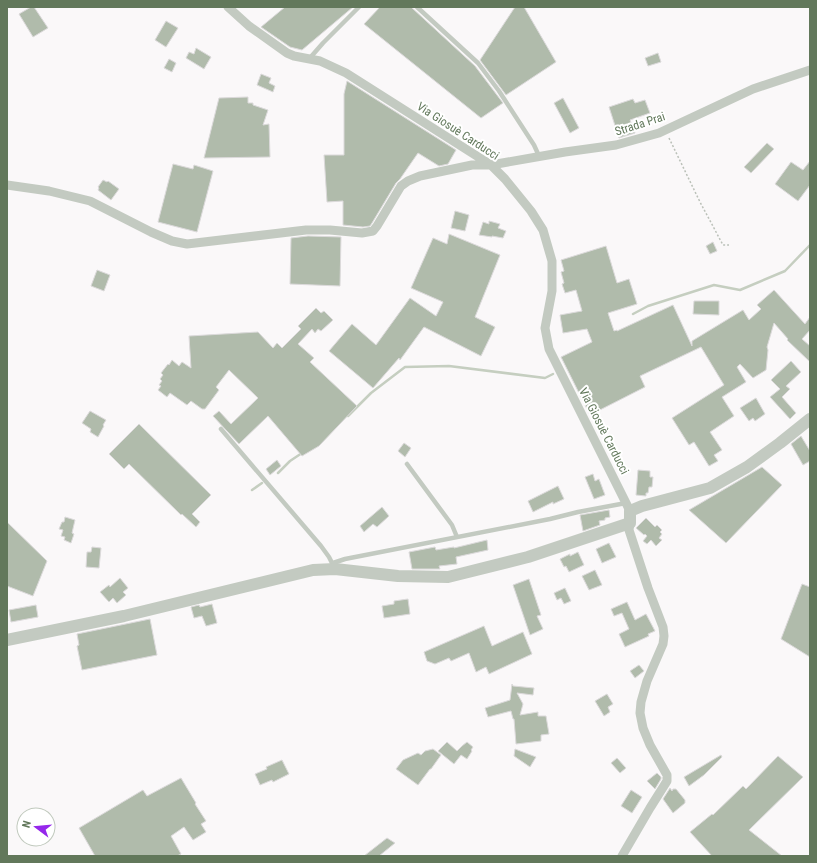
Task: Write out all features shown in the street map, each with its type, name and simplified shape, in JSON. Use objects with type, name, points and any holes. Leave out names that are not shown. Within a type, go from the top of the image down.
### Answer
[{"type":"street","name":"Via Giosuè Carducci","points":[[228,7],[249,26],[286,53],[320,61],[346,73],[491,165],[532,211],[543,230],[552,261],[552,291],[545,328],[549,349],[629,512],[629,530],[648,588],[663,627],[663,644],[647,681],[640,713],[643,728],[650,745],[667,775],[667,781],[622,856]]},
{"type":"street","name":"Strada Prai","points":[[7,185],[49,191],[90,201],[151,232],[172,241],[187,244],[306,230],[330,230],[362,234],[373,231],[401,186],[420,176],[472,165],[491,165],[539,156],[616,145],[646,137],[666,130],[753,89],[810,70]]},
{"type":"street","points":[[7,640],[124,616],[312,570],[334,566],[398,576],[448,577],[528,557],[642,506],[710,488],[747,467],[810,419]]},
{"type":"lane","points":[[309,59],[359,7]]},
{"type":"lane","points":[[417,7],[478,63],[499,91],[534,145],[539,156]]},
{"type":"lane","points":[[221,429],[321,546],[334,566],[345,559],[550,519],[578,512],[629,512]]},
{"type":"lane","points":[[407,464],[452,525],[457,537]]},
{"type":"path","points":[[666,130],[700,202],[723,245],[729,245]]},
{"type":"building","points":[[31,7],[34,7],[48,28],[33,37],[19,14]]},
{"type":"building","points":[[285,7],[353,7],[302,50],[290,47],[261,27]]},
{"type":"building","points":[[380,7],[411,7],[475,66],[503,103],[481,118],[364,24]]},
{"type":"building","points":[[515,7],[524,7],[556,62],[506,95],[480,60]]},
{"type":"building","points":[[166,21],[178,28],[166,47],[155,40]]},
{"type":"building","points":[[196,48],[211,57],[204,69],[186,58],[189,52],[194,54]]},
{"type":"building","points":[[658,53],[661,62],[648,66],[645,58]]},
{"type":"building","points":[[169,59],[176,63],[172,72],[164,68]]},
{"type":"building","points":[[261,74],[271,78],[269,83],[275,86],[273,92],[257,85]]},
{"type":"building","points":[[347,81],[456,150],[448,164],[439,166],[418,153],[396,183],[370,226],[363,227],[343,225],[343,201],[327,202],[324,155],[344,155],[344,94]]},
{"type":"building","points":[[248,97],[248,103],[253,103],[253,105],[268,110],[263,125],[269,124],[270,157],[204,158],[219,98]]},
{"type":"building","points":[[563,98],[579,128],[570,133],[554,103]]},
{"type":"building","points":[[633,99],[635,103],[645,100],[650,113],[630,120],[635,133],[619,138],[609,107]]},
{"type":"building","points":[[767,143],[774,149],[751,173],[744,167]]},
{"type":"building","points":[[810,161],[810,185],[798,201],[775,184],[791,162],[803,170]]},
{"type":"building","points":[[173,164],[193,169],[194,165],[213,171],[197,232],[158,222]]},
{"type":"building","points":[[103,180],[108,181],[119,189],[111,200],[98,190],[98,187]]},
{"type":"building","points":[[455,211],[469,215],[465,231],[451,228]]},
{"type":"building","points":[[489,221],[500,224],[498,228],[506,231],[503,238],[479,235],[483,222],[489,224]]},
{"type":"building","points":[[449,234],[500,255],[475,317],[495,327],[481,356],[424,327],[400,360],[399,358],[373,388],[329,351],[352,324],[376,345],[410,298],[436,316],[443,302],[411,288],[433,238],[447,244]]},
{"type":"building","points":[[308,236],[341,237],[340,286],[290,284],[291,238]]},
{"type":"building","points":[[713,242],[717,251],[710,254],[706,246]]},
{"type":"building","points":[[606,246],[617,283],[629,279],[637,304],[608,313],[614,331],[617,331],[673,305],[692,346],[692,341],[743,310],[749,320],[761,309],[757,305],[774,290],[805,324],[810,317],[810,330],[802,339],[810,346],[810,362],[787,340],[788,339],[774,323],[767,347],[766,370],[753,378],[740,364],[737,367],[746,382],[722,397],[734,416],[710,432],[722,450],[714,455],[718,461],[709,466],[694,442],[689,445],[672,418],[724,385],[701,347],[640,376],[645,387],[590,415],[561,357],[592,342],[587,329],[563,333],[560,315],[582,311],[576,290],[565,293],[562,284],[564,283],[561,272],[564,271],[561,260]]},
{"type":"building","points":[[97,270],[110,275],[104,291],[91,286]]},
{"type":"building","points":[[694,301],[719,301],[719,315],[693,314]]},
{"type":"building","points":[[316,308],[321,313],[324,311],[333,320],[321,331],[318,329],[315,333],[312,329],[298,344],[314,358],[310,362],[357,406],[319,446],[302,456],[268,416],[239,444],[213,416],[219,411],[231,424],[258,398],[229,370],[216,387],[219,390],[205,409],[202,409],[191,401],[187,405],[170,393],[167,397],[158,390],[162,381],[160,379],[163,375],[161,373],[172,360],[179,366],[182,362],[191,368],[189,336],[258,332],[273,348],[277,343],[282,348],[301,329],[298,326]]},
{"type":"building","points":[[791,361],[801,372],[786,386],[790,389],[782,397],[796,413],[790,419],[770,397],[780,389],[771,380]]},
{"type":"building","points":[[756,398],[765,414],[755,421],[753,418],[749,421],[740,408]]},
{"type":"building","points":[[90,411],[106,420],[98,437],[90,432],[91,429],[82,423]]},
{"type":"building","points":[[139,424],[211,495],[192,514],[200,522],[196,527],[182,514],[181,515],[129,464],[124,469],[109,454]]},
{"type":"building","points":[[801,436],[810,451],[810,461],[803,465],[791,444]]},
{"type":"building","points":[[404,443],[411,448],[405,457],[398,451]]},
{"type":"building","points":[[277,460],[281,466],[270,475],[266,469]]},
{"type":"building","points":[[762,467],[782,485],[726,543],[689,510]]},
{"type":"building","points":[[638,470],[650,471],[650,477],[653,477],[652,487],[649,487],[646,496],[636,495]]},
{"type":"building","points":[[593,474],[595,481],[599,479],[605,495],[594,499],[585,477]]},
{"type":"building","points":[[558,486],[564,499],[553,504],[553,502],[533,512],[528,501]]},
{"type":"building","points":[[382,507],[389,516],[377,527],[373,524],[364,532],[360,526]]},
{"type":"building","points":[[609,510],[610,517],[599,521],[600,525],[583,531],[580,515]]},
{"type":"building","points":[[65,517],[75,520],[72,533],[74,534],[71,543],[64,540],[65,537],[61,536],[63,530],[59,529],[62,522],[64,522]]},
{"type":"building","points":[[646,518],[655,527],[657,525],[662,530],[660,532],[662,534],[659,538],[662,540],[656,546],[651,540],[647,544],[643,541],[647,536],[636,528]]},
{"type":"building","points":[[7,522],[47,561],[33,596],[7,586]]},
{"type":"building","points":[[487,540],[488,550],[456,557],[457,564],[439,566],[440,569],[412,569],[409,552],[435,547],[436,550],[454,548]]},
{"type":"building","points":[[609,543],[616,557],[602,563],[596,549]]},
{"type":"building","points":[[92,547],[101,548],[99,568],[86,567],[87,552],[91,552]]},
{"type":"building","points":[[578,552],[584,565],[569,572],[566,566],[564,567],[560,559]]},
{"type":"building","points":[[595,570],[602,585],[589,590],[582,576]]},
{"type":"building","points":[[120,578],[128,588],[123,592],[126,595],[117,603],[113,598],[109,602],[100,592],[109,585],[110,587]]},
{"type":"building","points":[[529,579],[541,615],[537,616],[543,629],[530,635],[513,585]]},
{"type":"building","points":[[802,584],[810,587],[810,657],[781,639]]},
{"type":"building","points":[[565,588],[571,601],[564,604],[561,598],[557,600],[554,593]]},
{"type":"building","points":[[408,599],[410,614],[384,618],[382,606],[394,604],[394,601]]},
{"type":"building","points":[[627,602],[635,620],[646,614],[655,631],[648,634],[649,636],[625,647],[619,634],[629,629],[622,613],[614,616],[611,609]]},
{"type":"building","points":[[212,604],[217,623],[206,626],[202,616],[194,618],[191,607],[199,605],[200,607]]},
{"type":"building","points":[[36,605],[38,617],[11,622],[9,610]]},
{"type":"building","points":[[150,619],[157,655],[82,670],[77,646],[79,645],[77,634]]},
{"type":"building","points":[[484,626],[492,646],[523,632],[532,654],[489,674],[486,667],[476,672],[469,653],[451,661],[449,658],[435,664],[427,661],[424,652]]},
{"type":"building","points":[[639,665],[644,671],[635,678],[630,671]]},
{"type":"building","points":[[512,684],[513,686],[534,688],[533,695],[517,693],[523,704],[520,715],[538,712],[538,716],[546,716],[549,734],[541,735],[541,741],[516,744],[514,719],[511,711],[488,717],[485,708],[510,700]]},
{"type":"building","points":[[607,694],[613,704],[608,707],[610,712],[604,716],[595,701]]},
{"type":"building","points":[[447,742],[457,751],[467,742],[473,747],[471,750],[472,751],[467,759],[461,755],[454,764],[438,751]]},
{"type":"building","points":[[433,749],[441,755],[418,785],[396,769],[403,760],[418,753],[421,755],[425,751]]},
{"type":"building","points":[[515,749],[536,757],[530,767],[514,756]]},
{"type":"building","points":[[721,755],[722,757],[704,775],[689,786],[684,777]]},
{"type":"building","points":[[778,756],[803,777],[749,830],[782,856],[712,856],[690,832],[712,814],[713,815],[743,786],[746,789]]},
{"type":"building","points":[[617,758],[626,768],[620,773],[611,763]]},
{"type":"building","points":[[282,760],[289,774],[273,782],[272,780],[260,785],[255,774]]},
{"type":"building","points":[[657,773],[661,779],[655,789],[647,781]]},
{"type":"building","points":[[181,778],[206,821],[201,824],[206,832],[193,840],[184,827],[171,836],[181,854],[177,856],[95,856],[79,828],[143,790],[147,796]]},
{"type":"building","points":[[670,788],[672,791],[673,789],[676,789],[685,800],[685,803],[673,813],[663,799]]},
{"type":"building","points":[[631,790],[642,797],[632,813],[621,806]]},
{"type":"building","points":[[387,838],[395,843],[379,856],[364,856]]},
{"type":"waterway","points":[[633,314],[648,306],[714,285],[740,290],[785,271],[810,245]]},
{"type":"waterway","points":[[348,416],[371,393],[405,367],[449,366],[545,378],[553,374]]},
{"type":"waterway","points":[[278,473],[290,461],[302,453]]},
{"type":"waterway","points":[[252,490],[262,483]]}]
